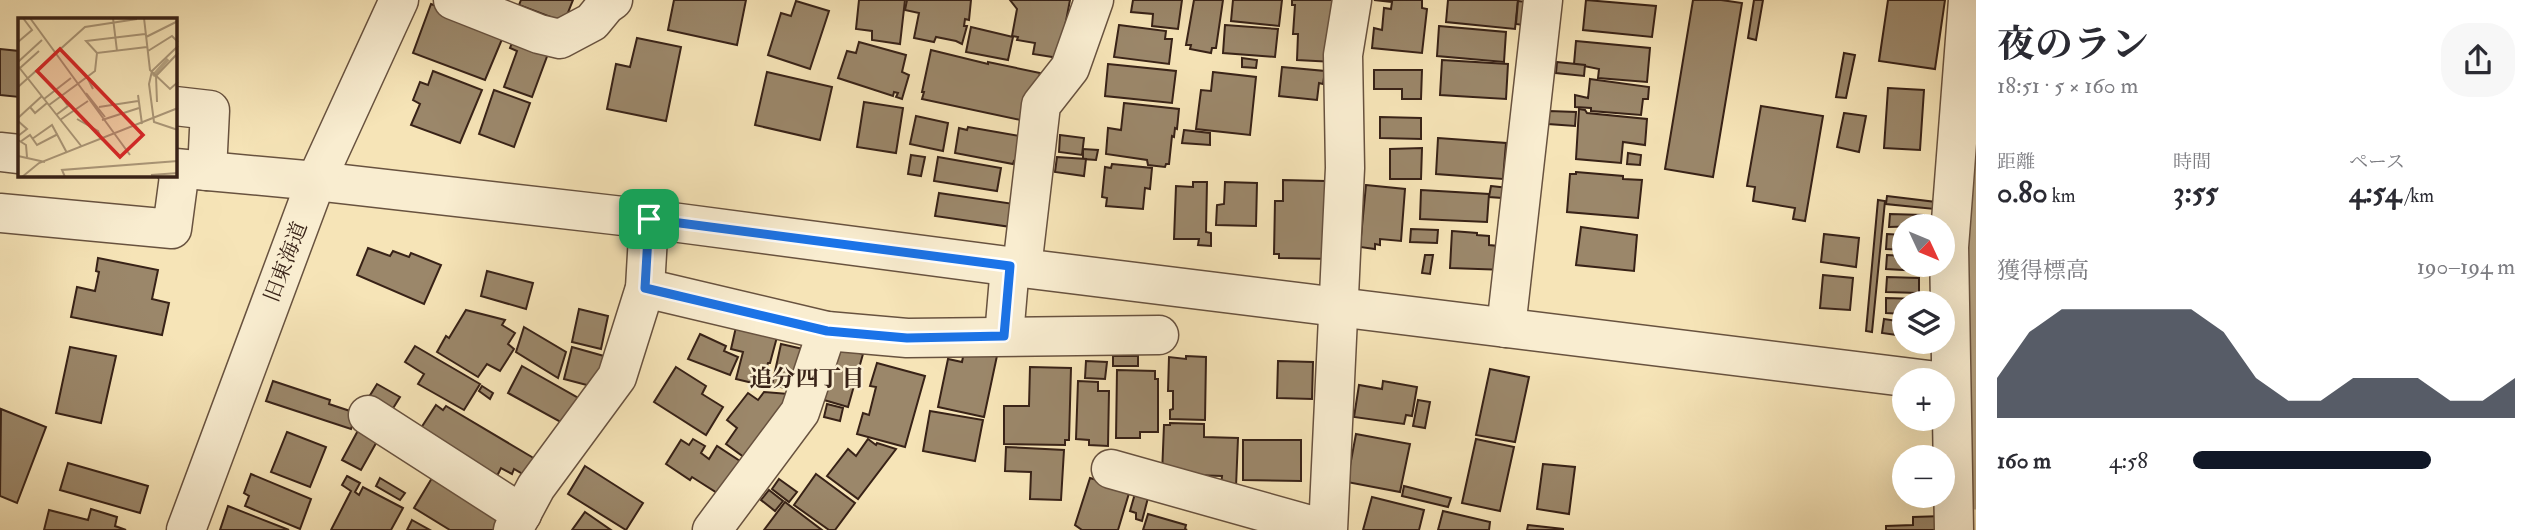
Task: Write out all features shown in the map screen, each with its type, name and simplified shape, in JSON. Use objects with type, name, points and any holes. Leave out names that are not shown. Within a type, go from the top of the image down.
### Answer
[{"type":"street","name":"旧東海道","points":[[186,530],[316,181],[399,0]]},
{"type":"street","points":[[453,0],[539,34],[560,39],[599,7]]},
{"type":"street","points":[[1004,336],[1041,105],[1070,68],[1094,0]]},
{"type":"street","points":[[1111,469],[1328,530],[1345,167],[1343,55],[1352,0]]},
{"type":"street","points":[[1506,328],[1543,0]]},
{"type":"street","points":[[1949,368],[1949,247],[1968,0]]},
{"type":"street","points":[[0,213],[172,229],[187,169],[210,110],[177,106]]},
{"type":"street","points":[[0,152],[18,154]]},
{"type":"street","points":[[187,169],[649,219],[1892,375]]},
{"type":"street","points":[[368,415],[517,522],[536,487],[617,377],[645,288],[649,219]]},
{"type":"street","points":[[645,288],[827,331],[907,338],[1159,335]]},
{"type":"street","points":[[712,530],[800,412],[827,331]]},
{"type":"street","points":[[1951,431],[1954,530]]},
{"type":"building","points":[[521,0],[573,0],[565,20],[561,21],[519,5]]},
{"type":"building","points":[[674,0],[746,0],[737,45],[668,30]]},
{"type":"building","points":[[859,0],[905,0],[900,44],[872,40],[872,31],[856,29]]},
{"type":"building","points":[[907,0],[971,0],[962,44],[936,37],[934,42],[914,38],[919,13],[905,10]]},
{"type":"building","points":[[1010,0],[1070,0],[1059,58],[1033,54],[1035,43],[1017,40],[1018,37],[1012,36],[1017,9]]},
{"type":"building","points":[[1133,0],[1182,0],[1178,29],[1152,26],[1153,14],[1131,12]]},
{"type":"building","points":[[1194,0],[1223,0],[1216,48],[1212,48],[1211,53],[1190,49],[1191,45],[1186,45]]},
{"type":"building","points":[[1233,0],[1282,0],[1279,26],[1231,21]]},
{"type":"building","points":[[1292,0],[1339,0],[1334,62],[1297,60],[1298,34],[1293,34],[1295,5],[1292,5]]},
{"type":"building","points":[[1374,0],[1422,0],[1422,8],[1427,9],[1422,53],[1372,48],[1374,28],[1382,30],[1384,8],[1391,9],[1392,2]]},
{"type":"building","points":[[1448,0],[1518,0],[1515,29],[1446,22]]},
{"type":"building","points":[[1586,0],[1656,6],[1652,37],[1583,30]]},
{"type":"building","points":[[1693,0],[1742,3],[1713,177],[1665,169]]},
{"type":"building","points":[[1754,0],[1763,0],[1756,40],[1748,38]]},
{"type":"building","points":[[1888,0],[1945,0],[1935,69],[1879,61]]},
{"type":"building","points":[[796,1],[829,11],[810,69],[768,55],[781,13],[791,16]]},
{"type":"building","points":[[1518,1],[1526,2],[1529,26],[1516,24]]},
{"type":"building","points":[[431,4],[505,32],[485,80],[413,53]]},
{"type":"building","points":[[1119,25],[1166,31],[1165,39],[1172,39],[1169,64],[1114,57]]},
{"type":"building","points":[[1225,25],[1278,29],[1275,57],[1223,53]]},
{"type":"building","points":[[1439,26],[1506,32],[1504,62],[1437,56]]},
{"type":"building","points":[[971,27],[1013,37],[1008,60],[966,52]]},
{"type":"building","points":[[514,38],[549,51],[532,97],[504,87],[517,51],[510,48]]},
{"type":"building","points":[[637,38],[681,47],[666,121],[607,109],[616,64],[630,67]]},
{"type":"building","points":[[1576,41],[1650,48],[1647,82],[1598,78],[1599,69],[1574,64]]},
{"type":"building","points":[[859,42],[906,55],[902,72],[909,75],[902,99],[896,97],[898,93],[894,92],[893,96],[838,78],[847,51],[856,53]]},
{"type":"building","points":[[0,49],[18,51],[18,97],[0,95]]},
{"type":"building","points":[[931,50],[1040,73],[1030,122],[922,99]]},
{"type":"building","points":[[1844,53],[1855,55],[1846,98],[1836,97]]},
{"type":"building","points":[[1242,58],[1257,60],[1256,68],[1242,67]]},
{"type":"building","points":[[1442,60],[1508,64],[1506,99],[1440,95]]},
{"type":"building","points":[[1557,62],[1585,65],[1584,76],[1556,73]]},
{"type":"building","points":[[1108,64],[1176,71],[1172,103],[1105,96]]},
{"type":"building","points":[[1282,67],[1325,71],[1323,84],[1319,83],[1317,100],[1279,96]]},
{"type":"building","points":[[1374,70],[1422,70],[1421,99],[1402,99],[1402,89],[1374,89]]},
{"type":"building","points":[[433,71],[482,90],[460,143],[411,125],[420,104],[413,100],[420,82],[428,85]]},
{"type":"building","points":[[767,72],[832,87],[820,140],[755,125]]},
{"type":"building","points":[[1213,72],[1256,77],[1250,135],[1196,129],[1201,90],[1211,91]]},
{"type":"building","points":[[1590,79],[1649,87],[1648,99],[1643,99],[1641,115],[1575,107],[1575,95],[1588,98]]},
{"type":"building","points":[[1888,88],[1924,90],[1920,150],[1884,148]]},
{"type":"building","points":[[494,90],[530,103],[514,147],[479,134]]},
{"type":"building","points":[[864,102],[903,108],[896,153],[857,147]]},
{"type":"building","points":[[1124,103],[1179,109],[1169,164],[1165,167],[1148,165],[1147,160],[1106,154],[1108,128],[1121,130]]},
{"type":"building","points":[[1761,106],[1823,116],[1805,221],[1793,219],[1795,208],[1753,201],[1755,187],[1747,186]]},
{"type":"building","points":[[1579,109],[1587,113],[1647,119],[1645,145],[1623,142],[1621,163],[1576,159]]},
{"type":"building","points":[[1549,111],[1576,112],[1575,126],[1548,124]]},
{"type":"building","points":[[1844,113],[1866,116],[1859,152],[1837,147]]},
{"type":"building","points":[[916,116],[948,123],[943,151],[910,144]]},
{"type":"building","points":[[1380,117],[1421,118],[1421,139],[1380,138]]},
{"type":"building","points":[[968,127],[1025,137],[1020,162],[1014,161],[1013,164],[955,153],[959,128],[967,130]]},
{"type":"building","points":[[1184,130],[1210,133],[1210,145],[1182,143]]},
{"type":"building","points":[[1060,135],[1084,138],[1082,155],[1059,152]]},
{"type":"building","points":[[1438,138],[1506,143],[1503,179],[1436,174]]},
{"type":"building","points":[[1422,148],[1421,179],[1390,179],[1390,149]]},
{"type":"building","points":[[1083,149],[1098,150],[1096,160],[1083,159]]},
{"type":"building","points":[[1628,153],[1641,155],[1640,165],[1627,164]]},
{"type":"building","points":[[911,155],[925,157],[921,176],[908,174]]},
{"type":"building","points":[[938,157],[1001,168],[997,191],[934,181]]},
{"type":"building","points":[[1057,157],[1086,159],[1084,176],[1055,172]]},
{"type":"building","points":[[1112,164],[1152,168],[1150,189],[1145,188],[1143,209],[1106,206],[1107,198],[1102,197],[1105,167],[1111,168]]},
{"type":"building","points":[[1576,172],[1642,180],[1638,218],[1567,212],[1570,174]]},
{"type":"building","points":[[1283,180],[1325,181],[1331,259],[1279,258],[1279,254],[1274,254],[1275,201],[1283,201]]},
{"type":"building","points":[[1193,182],[1207,182],[1206,232],[1211,233],[1211,246],[1198,245],[1199,239],[1174,239],[1176,186],[1193,187]]},
{"type":"building","points":[[1225,182],[1257,183],[1256,226],[1216,225],[1217,205],[1224,204]]},
{"type":"building","points":[[1366,185],[1405,189],[1401,241],[1380,239],[1380,245],[1375,244],[1375,249],[1360,247]]},
{"type":"building","points":[[1491,186],[1517,189],[1516,199],[1489,197]]},
{"type":"building","points":[[1421,190],[1489,194],[1487,222],[1420,219]]},
{"type":"building","points":[[939,193],[1014,204],[1011,227],[935,216]]},
{"type":"building","points":[[1887,196],[1944,203],[1944,210],[1886,204]]},
{"type":"building","points":[[1878,200],[1885,201],[1872,332],[1866,331]]},
{"type":"building","points":[[1890,214],[1892,214],[1892,227],[1889,227]]},
{"type":"building","points":[[1581,227],[1637,235],[1634,271],[1576,265]]},
{"type":"building","points":[[1411,229],[1438,230],[1437,243],[1410,242]]},
{"type":"building","points":[[1452,231],[1489,236],[1489,245],[1508,247],[1506,270],[1450,268]]},
{"type":"building","points":[[1824,234],[1859,238],[1856,267],[1821,262]]},
{"type":"building","points":[[1887,234],[1892,234],[1892,249],[1886,249]]},
{"type":"building","points":[[368,248],[390,256],[393,251],[409,257],[411,253],[441,265],[424,304],[357,275]]},
{"type":"building","points":[[1425,255],[1433,255],[1430,274],[1422,273]]},
{"type":"building","points":[[1887,255],[1892,255],[1892,269],[1886,269]]},
{"type":"building","points":[[98,258],[158,270],[152,299],[169,303],[162,335],[71,317],[77,287],[95,291],[99,272],[96,271]]},
{"type":"building","points":[[487,271],[533,283],[526,309],[481,296]]},
{"type":"building","points":[[1823,275],[1853,278],[1850,310],[1820,308]]},
{"type":"building","points":[[1887,277],[1919,278],[1919,291],[1886,292]]},
{"type":"building","points":[[1886,298],[1892,298],[1892,313],[1886,313]]},
{"type":"building","points":[[579,309],[608,316],[601,349],[572,342]]},
{"type":"building","points":[[466,310],[505,320],[502,325],[515,333],[508,344],[514,349],[500,371],[487,364],[478,377],[437,352]]},
{"type":"building","points":[[1884,319],[1892,320],[1892,334],[1882,333]]},
{"type":"building","points":[[524,327],[566,352],[558,378],[516,352]]},
{"type":"building","points":[[736,327],[777,337],[761,385],[736,379],[743,352],[731,349]]},
{"type":"building","points":[[700,334],[726,346],[724,351],[738,357],[730,375],[688,359]]},
{"type":"building","points":[[781,344],[812,351],[803,392],[772,385]]},
{"type":"building","points":[[415,346],[480,384],[464,410],[418,384],[424,374],[405,362]]},
{"type":"building","points":[[70,347],[116,356],[101,423],[56,413]]},
{"type":"building","points":[[572,347],[611,358],[602,389],[564,379]]},
{"type":"building","points":[[839,347],[863,354],[848,407],[824,400]]},
{"type":"building","points":[[998,351],[984,417],[938,407],[948,359],[962,362],[964,352]]},
{"type":"building","points":[[1113,356],[1138,356],[1138,366],[1113,366]]},
{"type":"building","points":[[1186,356],[1206,357],[1205,420],[1170,419],[1173,391],[1168,391],[1169,357],[1186,359]]},
{"type":"building","points":[[1086,361],[1107,362],[1105,379],[1085,378]]},
{"type":"building","points":[[1278,361],[1313,362],[1312,399],[1277,398]]},
{"type":"building","points":[[877,363],[925,376],[905,447],[857,434],[863,413],[869,415],[876,387],[870,386]]},
{"type":"building","points":[[522,366],[580,399],[566,425],[508,393]]},
{"type":"building","points":[[676,367],[706,386],[702,394],[723,407],[706,435],[654,402]]},
{"type":"building","points":[[1030,367],[1071,368],[1069,440],[1065,440],[1065,445],[1004,444],[1004,406],[1029,406]]},
{"type":"building","points":[[1490,369],[1529,377],[1515,442],[1476,435]]},
{"type":"building","points":[[1117,370],[1155,371],[1155,379],[1158,379],[1158,432],[1140,432],[1140,438],[1116,438]]},
{"type":"building","points":[[273,381],[330,400],[329,404],[356,413],[351,429],[266,401]]},
{"type":"building","points":[[1078,381],[1098,382],[1098,391],[1109,391],[1108,446],[1089,445],[1089,440],[1076,439]]},
{"type":"building","points":[[1383,381],[1417,387],[1412,416],[1406,415],[1404,424],[1354,417],[1359,385],[1382,389]]},
{"type":"building","points":[[377,384],[400,397],[392,410],[369,397]]},
{"type":"building","points":[[482,386],[493,393],[490,399],[479,391]]},
{"type":"building","points":[[764,392],[802,395],[752,463],[726,444],[737,428],[727,420],[748,393],[758,400]]},
{"type":"building","points":[[1418,400],[1430,402],[1425,428],[1413,426]]},
{"type":"building","points":[[827,404],[843,408],[840,421],[824,417]]},
{"type":"building","points":[[436,405],[443,410],[446,406],[542,463],[533,480],[514,469],[512,474],[501,468],[497,476],[421,428]]},
{"type":"building","points":[[1,409],[46,427],[17,503],[0,496]]},
{"type":"building","points":[[930,411],[983,420],[975,461],[923,451]]},
{"type":"building","points":[[1204,424],[1204,437],[1238,438],[1236,487],[1221,486],[1222,476],[1162,474],[1164,425]]},
{"type":"building","points":[[361,425],[380,436],[361,470],[342,460]]},
{"type":"building","points":[[287,432],[326,447],[310,487],[271,472]]},
{"type":"building","points":[[1356,434],[1410,444],[1400,492],[1347,482]]},
{"type":"building","points":[[693,439],[705,446],[701,453],[709,459],[717,446],[743,463],[722,496],[666,464],[681,440],[689,445]]},
{"type":"building","points":[[868,439],[876,445],[877,443],[896,449],[858,499],[827,476],[848,449],[856,456]]},
{"type":"building","points":[[1476,439],[1514,447],[1500,511],[1462,503]]},
{"type":"building","points":[[1243,440],[1301,440],[1301,481],[1243,480]]},
{"type":"building","points":[[1006,447],[1064,450],[1061,500],[1030,499],[1031,472],[1005,471]]},
{"type":"building","points":[[68,463],[148,486],[140,513],[60,490]]},
{"type":"building","points":[[1543,464],[1575,467],[1569,514],[1537,509]]},
{"type":"building","points":[[585,466],[643,503],[626,530],[568,494]]},
{"type":"building","points":[[438,468],[505,522],[500,530],[450,530],[414,508]]},
{"type":"building","points":[[251,474],[311,499],[300,529],[245,506],[249,496],[244,493]]},
{"type":"building","points":[[816,474],[855,503],[835,530],[829,530],[794,505]]},
{"type":"building","points":[[347,476],[360,483],[355,492],[359,495],[363,487],[403,508],[391,530],[331,530],[351,491],[342,485]]},
{"type":"building","points":[[380,478],[405,493],[400,500],[376,486]]},
{"type":"building","points":[[1090,478],[1130,490],[1118,530],[1082,530],[1075,525]]},
{"type":"building","points":[[779,479],[797,492],[789,502],[772,489]]},
{"type":"building","points":[[1404,486],[1451,498],[1448,507],[1402,496]]},
{"type":"building","points":[[769,490],[783,501],[775,511],[761,500]]},
{"type":"building","points":[[1136,490],[1149,494],[1142,521],[1136,519],[1136,513],[1130,511]]},
{"type":"building","points":[[1372,497],[1424,510],[1419,530],[1363,530]]},
{"type":"building","points":[[785,502],[822,530],[764,530]]},
{"type":"building","points":[[228,506],[289,530],[220,530]]},
{"type":"building","points":[[91,509],[117,517],[115,526],[126,530],[44,530],[49,510],[88,520]]},
{"type":"building","points":[[1443,511],[1490,522],[1489,530],[1438,530]]},
{"type":"building","points":[[585,512],[611,530],[572,530]]},
{"type":"building","points":[[1148,514],[1186,525],[1187,530],[1143,530]]},
{"type":"building","points":[[1943,516],[1943,530],[1886,530],[1886,526],[1913,525],[1913,517]]},
{"type":"building","points":[[412,520],[430,530],[407,530]]},
{"type":"building","points":[[1528,525],[1563,529],[1563,530],[1527,530]]},
{"type":"waterway","points":[[1974,155],[1968,226],[1976,478]]},
{"type":"district","name":"追分四丁目","points":[[807,378]]},
{"type":"route","points":[[649,219],[1010,266],[1004,336],[907,338],[827,331],[645,288],[649,219]]}]
